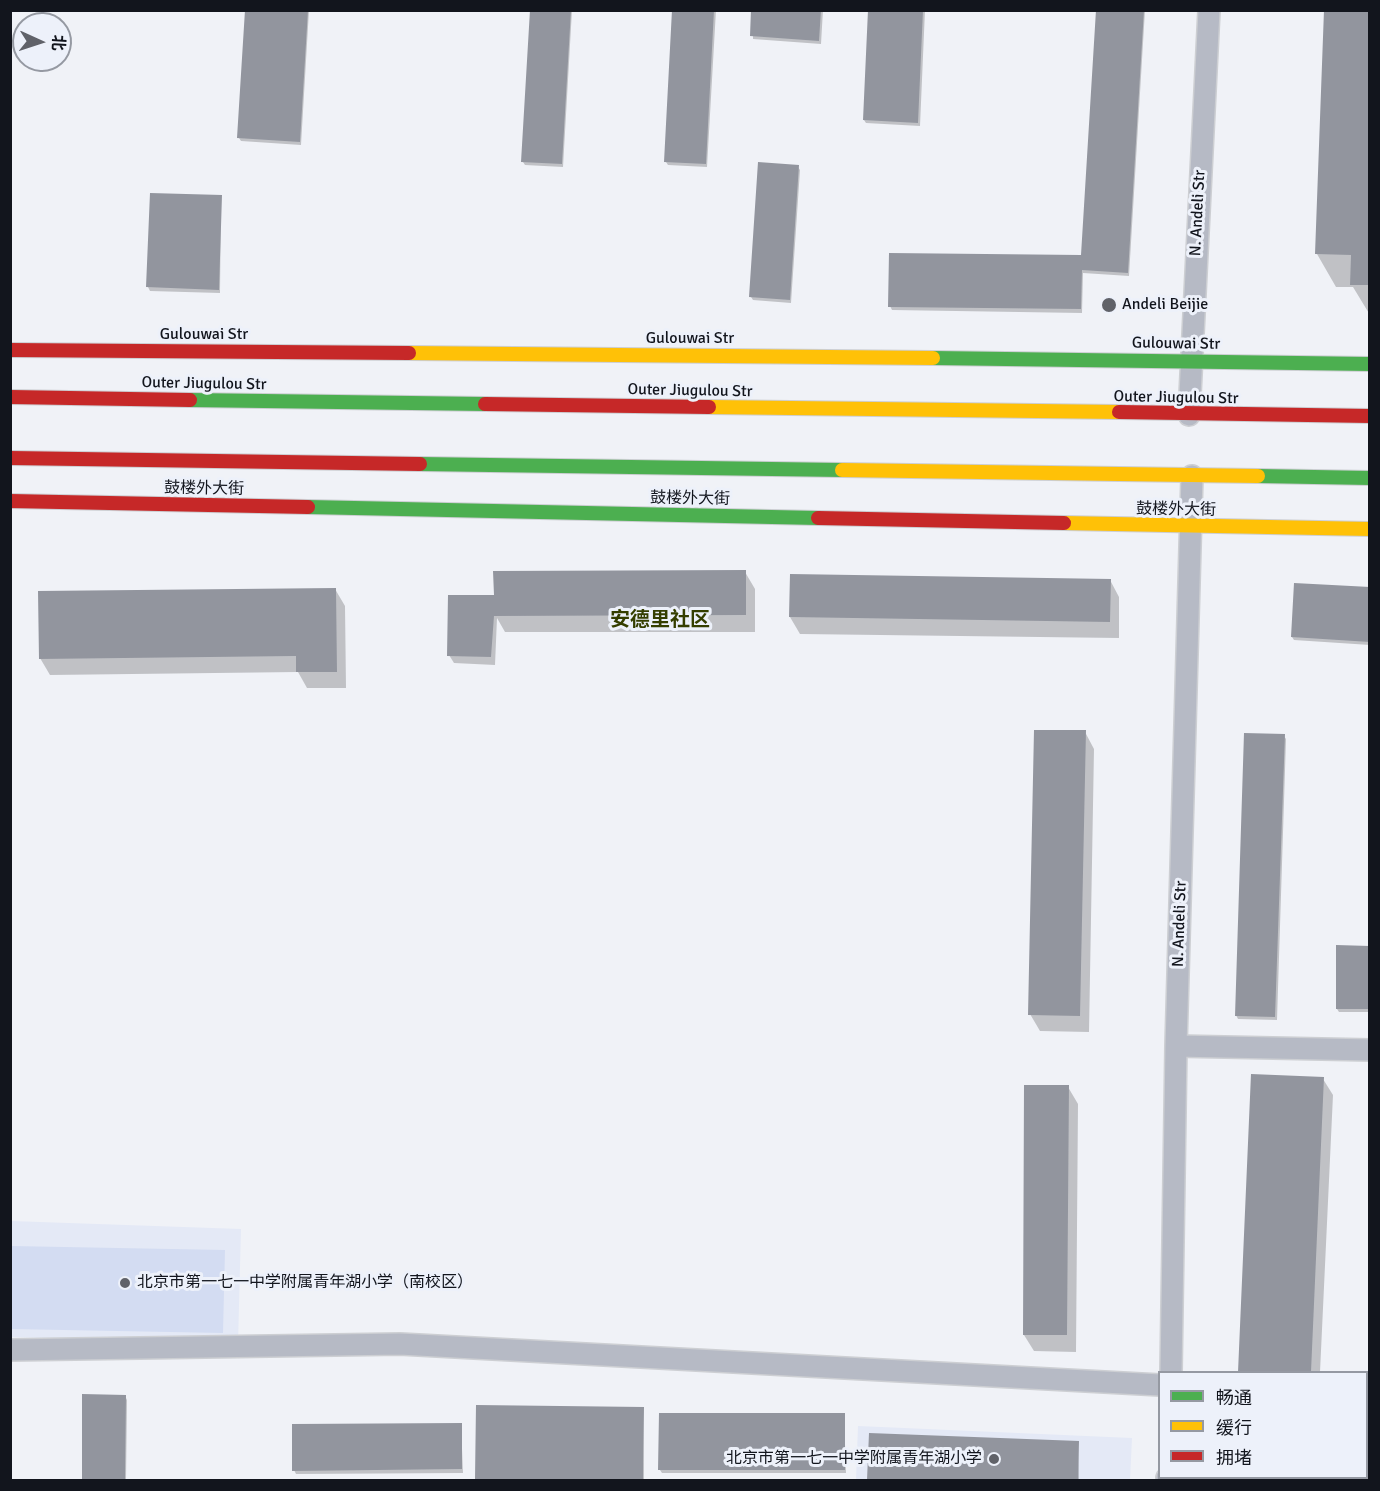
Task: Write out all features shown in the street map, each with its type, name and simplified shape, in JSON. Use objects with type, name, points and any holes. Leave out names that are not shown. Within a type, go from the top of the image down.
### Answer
[{"type":"street","name":"N. Andeli Str","points":[[1189,415],[1209,10]]},
{"type":"street","name":"Gulouwai Str","points":[[10,350],[1190,360],[1370,364]]},
{"type":"street","name":"Outer Jiugulou Str","points":[[10,397],[1370,416]]},
{"type":"street","name":"鼓楼外大街","points":[[10,458],[1370,478]]},
{"type":"street","name":"N. Andeli Str","points":[[1171,1371],[1176,1046],[1192,476]]},
{"type":"street","name":"鼓楼外大街","points":[[10,501],[1370,529]]},
{"type":"street","points":[[1176,1046],[1370,1050]]},
{"type":"street","points":[[10,1350],[400,1344],[1158,1385]]},
{"type":"shaded area","name":"北京市第一七一中学附属青年湖小学（南校区）","points":[[11,1221],[241,1229],[238,1344],[11,1337]]},
{"type":"shaded area","name":"北京市第一七一中学附属青年湖小学（南校区）","points":[[11,1246],[225,1250],[223,1333],[11,1329]]},
{"type":"shaded area","name":"北京市第一七一中学附属青年湖小学","points":[[858,1426],[1132,1438],[1130,1480],[856,1480]]},
{"type":"building","points":[[245,10],[308,10],[300,142],[237,138]]},
{"type":"building","points":[[530,10],[571,10],[562,164],[521,162]]},
{"type":"building","points":[[672,10],[714,10],[706,164],[664,162]]},
{"type":"building","points":[[751,10],[821,10],[819,41],[750,36]]},
{"type":"building","points":[[868,10],[923,10],[918,123],[863,120]]},
{"type":"building","points":[[1096,10],[1144,10],[1128,273],[1082,270],[1081,309],[888,307],[889,253],[1081,255]]},
{"type":"building","points":[[1324,10],[1370,10],[1370,285],[1350,285],[1351,255],[1315,254]]},
{"type":"building","points":[[758,162],[799,165],[790,300],[749,297]]},
{"type":"building","points":[[150,193],[222,195],[219,290],[146,287]]},
{"type":"building","points":[[746,570],[746,615],[494,616],[491,657],[447,656],[448,595],[494,595],[493,571]]},
{"type":"building","points":[[790,574],[1111,579],[1110,622],[789,617]]},
{"type":"building","points":[[1294,583],[1370,587],[1370,642],[1291,637]]},
{"type":"building","points":[[336,588],[337,672],[296,672],[296,656],[39,659],[38,591]]},
{"type":"building","points":[[1034,730],[1086,730],[1080,1016],[1028,1015]]},
{"type":"building","points":[[1244,733],[1285,734],[1275,1017],[1235,1016]]},
{"type":"building","points":[[1336,945],[1370,946],[1370,1009],[1336,1009]]},
{"type":"building","points":[[1251,1074],[1324,1077],[1311,1371],[1238,1371]]},
{"type":"building","points":[[1024,1085],[1069,1085],[1067,1335],[1023,1335]]},
{"type":"building","points":[[82,1394],[126,1395],[125,1480],[82,1480]]},
{"type":"building","points":[[476,1405],[644,1407],[643,1480],[475,1479]]},
{"type":"building","points":[[659,1413],[845,1413],[845,1470],[658,1470]]},
{"type":"building","points":[[462,1423],[462,1469],[292,1471],[292,1424]]},
{"type":"building","name":"北京市第一七一中学附属青年湖小学","points":[[869,1433],[1079,1441],[1078,1480],[867,1480]]},
{"type":"building","points":[[1233,1479],[1306,1479],[1306,1480]]},
{"type":"traffic: fast","points":[[933,358],[1370,364]]},
{"type":"traffic: fast","points":[[190,400],[485,404]]},
{"type":"traffic: fast","points":[[420,464],[842,470]]},
{"type":"traffic: fast","points":[[1258,476],[1370,478]]},
{"type":"traffic: fast","points":[[308,507],[818,518]]},
{"type":"traffic: slow","points":[[409,353],[933,358]]},
{"type":"traffic: slow","points":[[709,407],[1119,412]]},
{"type":"traffic: slow","points":[[842,470],[1258,476]]},
{"type":"traffic: slow","points":[[1064,523],[1370,529]]},
{"type":"traffic: jam","points":[[10,350],[409,353]]},
{"type":"traffic: jam","points":[[10,397],[190,400]]},
{"type":"traffic: jam","points":[[485,404],[709,407]]},
{"type":"traffic: jam","points":[[1119,412],[1370,416]]},
{"type":"traffic: jam","points":[[10,458],[420,464]]},
{"type":"traffic: jam","points":[[10,501],[308,507]]},
{"type":"traffic: jam","points":[[818,518],[1064,523]]},
{"type":"place","name":"Andeli Beijie","points":[[1109,305]]},
{"type":"place","name":"北京市第一七一中学附属青年湖小学（南校区）","points":[[125,1283]]},
{"type":"place","name":"北京市第一七一中学附属青年湖小学","points":[[994,1459]]},
{"type":"district","name":"安德里社区","points":[[660,621]]}]
